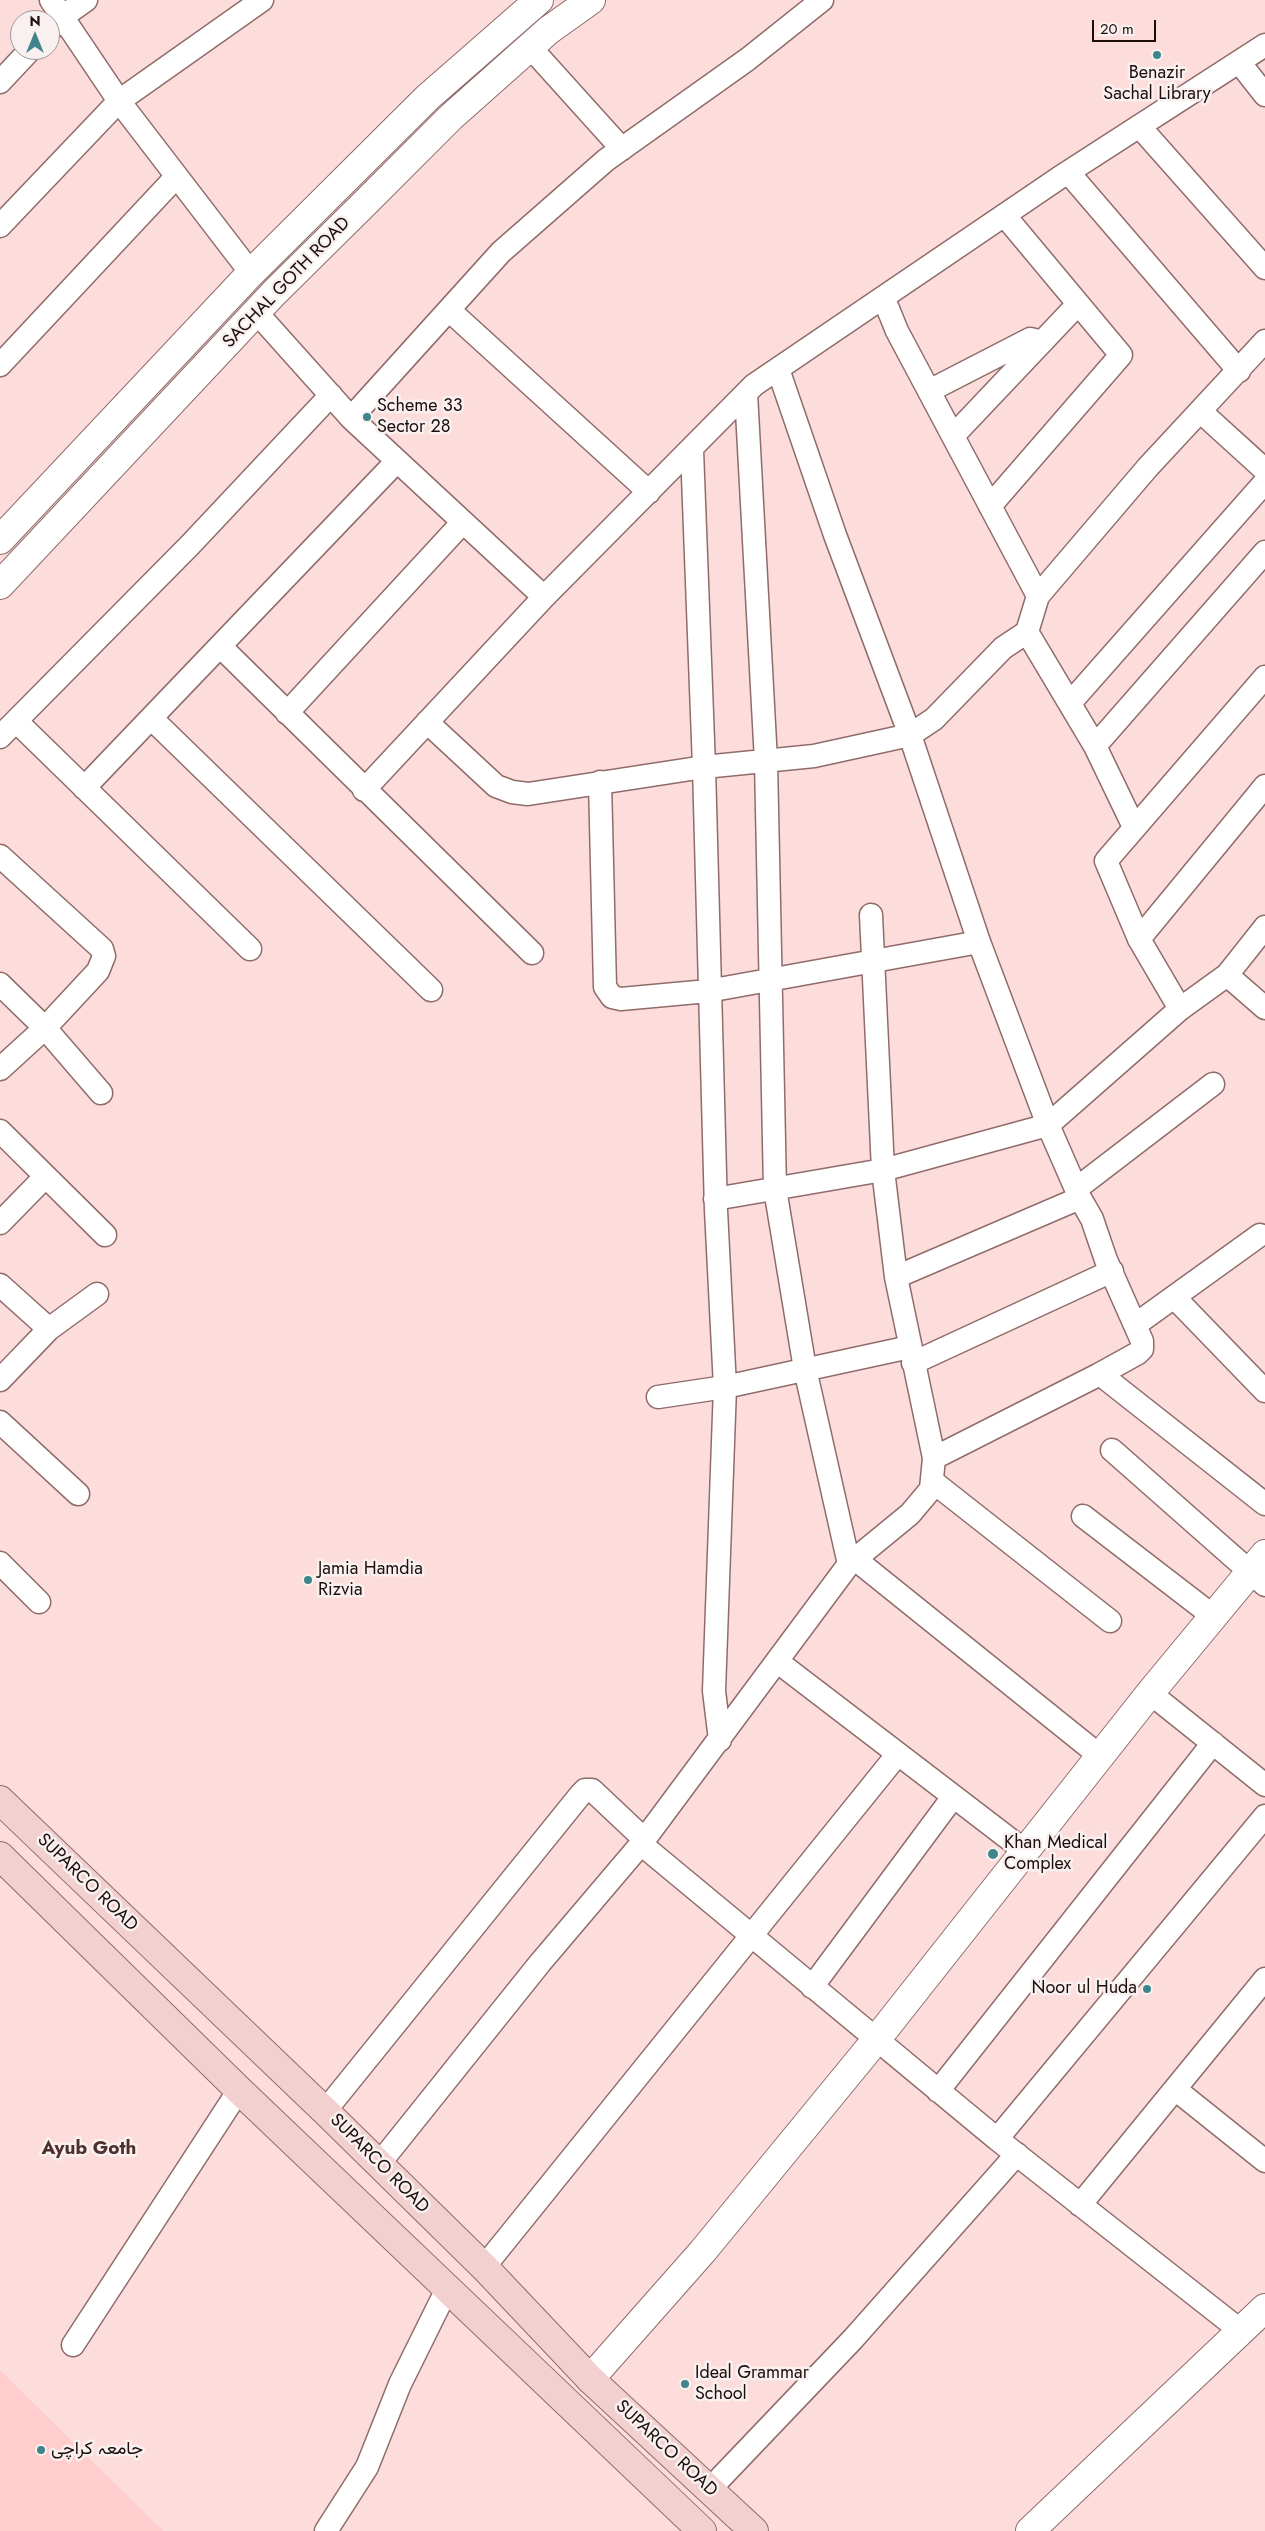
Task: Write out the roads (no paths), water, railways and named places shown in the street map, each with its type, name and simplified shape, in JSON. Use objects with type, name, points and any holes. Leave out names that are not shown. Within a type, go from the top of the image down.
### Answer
[{"type":"main road","name":"SUPARCO ROAD","points":[[0,1800],[320,2105],[484,2267],[590,2379],[754,2531]]},
{"type":"main road","name":"SUPARCO ROAD","points":[[0,1856],[239,2090],[702,2531]]},
{"type":"main road","points":[[284,2131],[320,2105]]},
{"type":"main road","points":[[604,2436],[625,2411]]},
{"type":"street","points":[[60,13],[86,0]]},
{"type":"street","points":[[0,226],[119,101],[262,0]]},
{"type":"street","name":"SACHAL GOTH ROAD","points":[[0,585],[281,286],[451,117],[538,40],[591,0]]},
{"type":"street","points":[[351,418],[501,252],[606,160],[748,59],[822,0]]},
{"type":"street","points":[[528,3],[538,40],[622,149]]},
{"type":"street","name":"SACHAL GOTH ROAD","points":[[0,540],[251,272],[428,96],[528,3]]},
{"type":"street","points":[[60,24],[251,272]]},
{"type":"street","points":[[364,790],[544,597],[692,450],[746,393],[778,369],[884,299],[1068,172],[1265,45]]},
{"type":"street","points":[[0,82],[21,60]]},
{"type":"street","points":[[1239,62],[1265,95]]},
{"type":"street","points":[[1140,126],[1265,268]]},
{"type":"street","points":[[1068,172],[1239,370]]},
{"type":"street","points":[[0,365],[176,177]]},
{"type":"street","points":[[990,506],[1121,355],[1005,216]]},
{"type":"street","points":[[884,299],[897,331],[1038,596]]},
{"type":"street","points":[[953,436],[1078,304]]},
{"type":"street","points":[[450,310],[650,492]]},
{"type":"street","points":[[257,313],[351,418],[544,597]]},
{"type":"street","points":[[929,391],[1030,339],[1042,342]]},
{"type":"street","points":[[427,722],[496,786],[512,792],[528,794],[704,767],[814,756],[910,736],[934,719],[1003,648],[1026,632],[1038,596],[1148,467],[1265,341]]},
{"type":"street","points":[[778,369],[835,535],[910,736],[979,942],[1048,1124],[1078,1193],[1092,1219],[1106,1260],[1142,1341],[1142,1349],[1100,1374],[934,1458]]},
{"type":"street","points":[[746,393],[766,761],[775,1189],[805,1370],[852,1561],[1100,1756]]},
{"type":"street","points":[[0,737],[190,545],[332,395]]},
{"type":"street","points":[[1200,412],[1265,470]]},
{"type":"street","points":[[692,450],[704,767],[708,990],[715,1199],[725,1387],[714,1691],[720,1740]]},
{"type":"street","points":[[84,788],[398,462]]},
{"type":"street","points":[[1070,703],[1265,482]]},
{"type":"street","points":[[287,713],[463,522]]},
{"type":"street","points":[[1095,746],[1265,552]]},
{"type":"street","points":[[1026,632],[1095,746],[1134,828]]},
{"type":"street","points":[[220,646],[364,790],[532,953]]},
{"type":"street","points":[[1180,1009],[1139,939],[1106,861],[1265,677]]},
{"type":"street","points":[[151,718],[431,990]]},
{"type":"street","points":[[16,722],[250,949]]},
{"type":"street","points":[[600,782],[605,987],[607,993],[621,999],[770,981],[979,942]]},
{"type":"street","points":[[1139,939],[1265,786]]},
{"type":"street","points":[[0,856],[102,948],[102,963],[98,971],[45,1028],[0,1069]]},
{"type":"street","points":[[379,2164],[540,1962],[643,1842],[852,1561],[910,1514],[931,1489],[934,1458],[896,1277],[883,1170],[871,915]]},
{"type":"street","points":[[715,1199],[883,1170],[1048,1124],[1180,1009],[1227,976],[1265,927]]},
{"type":"street","points":[[1227,976],[1265,1008]]},
{"type":"street","points":[[0,984],[45,1028],[102,1093]]},
{"type":"street","points":[[896,1277],[1078,1193],[1213,1084]]},
{"type":"street","points":[[0,1131],[105,1235]]},
{"type":"street","points":[[0,1223],[45,1177]]},
{"type":"street","points":[[1135,1325],[1260,1235]]},
{"type":"street","points":[[658,1397],[725,1387],[805,1370],[911,1355],[1112,1272]]},
{"type":"street","points":[[0,1286],[50,1329]]},
{"type":"street","points":[[0,1380],[50,1329],[97,1294]]},
{"type":"street","points":[[1174,1297],[1265,1391]]},
{"type":"street","points":[[1100,1374],[1265,1504]]},
{"type":"street","points":[[0,1422],[78,1494]]},
{"type":"street","points":[[590,2379],[703,2251],[876,2040],[1150,1693],[1214,1616],[1260,1570],[1112,1450]]},
{"type":"street","points":[[932,1481],[1110,1621]]},
{"type":"street","points":[[1083,1516],[1214,1616]]},
{"type":"street","points":[[0,1563],[39,1602]]},
{"type":"street","points":[[778,1662],[897,1755],[1025,1851]]},
{"type":"street","points":[[1150,1693],[1265,1785]]},
{"type":"street","points":[[938,2091],[1213,1744]]},
{"type":"street","points":[[484,2267],[897,1755]]},
{"type":"street","points":[[320,2105],[581,1794],[585,1790],[592,1790],[643,1842],[751,1937],[997,2139],[1241,2331]]},
{"type":"street","points":[[812,1987],[954,1797]]},
{"type":"street","points":[[997,2139],[1265,1816]]},
{"type":"street","points":[[1080,2205],[1265,1979]]},
{"type":"street","points":[[1174,2089],[1265,2161]]},
{"type":"street","points":[[73,2345],[239,2090]]},
{"type":"street","points":[[709,2490],[853,2339],[1017,2154]]},
{"type":"street","points":[[326,2531],[367,2467],[400,2384],[447,2289]]},
{"type":"street","points":[[1030,2531],[1265,2308]]},
{"type":"place","name":"Benazir Sachal Library","points":[[1157,55]]},
{"type":"place","name":"Scheme 33 Sector 28","points":[[367,417]]},
{"type":"place","name":"Jamia Hamdia Rizvia","points":[[308,1580]]},
{"type":"place","name":"Khan Medical Complex","points":[[993,1854]]},
{"type":"place","name":"Noor ul Huda","points":[[1147,1989]]},
{"type":"place","name":"Ideal Grammar School","points":[[685,2384]]},
{"type":"place","name":"جامعہ کراچی","points":[[41,2450]]},
{"type":"district","name":"Ayub Goth","points":[[89,2149]]}]
